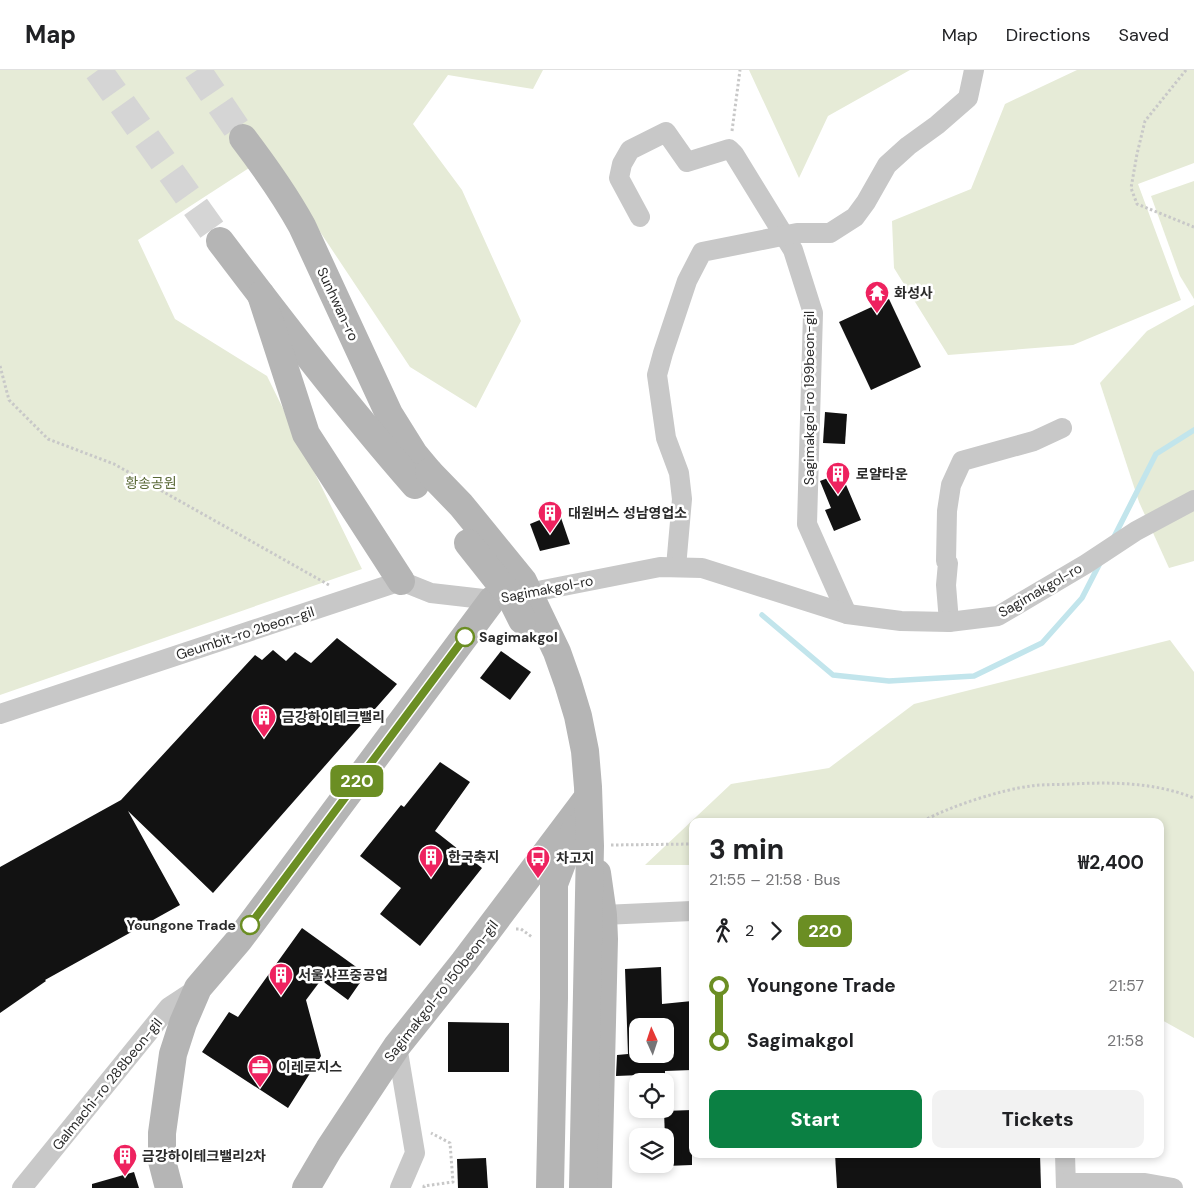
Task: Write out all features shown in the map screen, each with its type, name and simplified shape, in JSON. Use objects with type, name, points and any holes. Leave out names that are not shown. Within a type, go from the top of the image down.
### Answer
[{"type":"main road","name":"Sunhwan-ro","points":[[243,138],[288,200],[302,226],[390,414],[414,454],[422,479]]},
{"type":"main road","points":[[220,241],[366,428],[422,479],[461,506],[523,581],[568,682],[578,716],[585,751],[590,846],[583,1188]]},
{"type":"main road","points":[[261,295],[306,434],[401,581]]},
{"type":"main road","points":[[422,479],[450,521],[510,596],[545,672],[561,725],[572,807],[564,1188]]},
{"type":"main road","points":[[525,593],[543,630],[572,706],[603,915],[598,1188]]},
{"type":"main road","name":"Sagimakgol-ro","points":[[169,1188],[162,1161],[162,1133],[167,1090],[173,1054],[183,1023],[198,988],[239,940],[492,600]]},
{"type":"main road","points":[[550,1188],[554,884],[586,800]]},
{"type":"main road","name":"Sagimakgol-ro 150beon-gil","points":[[306,1188],[329,1149],[397,1046],[464,962],[586,800]]},
{"type":"street","points":[[676,568],[682,499],[679,473],[666,438],[658,393],[657,375],[687,281],[702,252],[790,234],[830,232],[855,217],[866,202],[887,165],[968,98],[974,70]]},
{"type":"street","points":[[640,216],[619,178],[622,164],[630,150],[666,132],[687,162],[729,149]]},
{"type":"street","name":"Sagimakgol-ro 199beon-gil","points":[[729,149],[790,234],[792,250],[813,313],[807,524],[847,614]]},
{"type":"street","points":[[949,622],[946,585],[948,563],[946,561],[947,511],[950,485],[962,461],[1034,441],[1062,428]]},
{"type":"street","name":"Sagimakgol-ro","points":[[492,600],[660,567],[702,568],[847,614],[901,621],[949,622],[998,616],[1086,564],[1136,531],[1194,500]]},
{"type":"street","points":[[401,581],[431,593],[492,600]]},
{"type":"street","name":"Geumbit-ro 2beon-gil","points":[[0,714],[401,581]]},
{"type":"street","points":[[603,915],[689,911]]},
{"type":"street","name":"Galmachi-ro 288beon-gil","points":[[22,1188],[169,1007],[198,988]]},
{"type":"street","points":[[397,1046],[415,1153],[400,1188]]},
{"type":"street","points":[[1065,1158],[1066,1186],[1145,1182],[1173,1188]]},
{"type":"path","points":[[729,149],[740,70]]},
{"type":"path","points":[[1186,70],[1145,121],[1131,188],[1137,204],[1194,227]]},
{"type":"path","points":[[0,366],[9,400],[48,439],[114,464],[351,598]]},
{"type":"path","points":[[929,818],[982,798],[1032,786],[1100,783],[1147,785],[1194,798]]},
{"type":"path","points":[[593,846],[689,844]]},
{"type":"path","points":[[514,930],[521,929],[535,940]]},
{"type":"green space","name":"황송공원","points":[[0,70],[543,70],[533,89],[448,75],[413,124],[462,190],[521,321],[476,408],[410,367],[269,155],[138,240],[175,319],[267,376],[362,569],[0,695]]},
{"type":"green space","points":[[749,70],[910,70],[828,116],[799,178]]},
{"type":"green space","points":[[1077,70],[1194,70],[1194,163],[1138,184],[1181,300],[1073,345],[948,355],[894,268],[892,221],[971,189],[1005,104]]},
{"type":"green space","points":[[1194,181],[1194,299],[1180,276],[1151,196]]},
{"type":"green space","points":[[1194,305],[1194,561],[1169,568],[1139,502],[1100,383],[1147,331]]},
{"type":"green space","points":[[1170,640],[1194,672],[1194,1038],[1164,1021],[1164,818],[695,818],[731,784],[829,768],[914,704]]},
{"type":"green space","points":[[689,824],[689,865],[645,865]]},
{"type":"building","points":[[889,299],[921,367],[871,390],[839,322]]},
{"type":"building","points":[[825,412],[847,414],[845,444],[823,443]]},
{"type":"building","name":"로얄타운","points":[[841,473],[861,520],[834,531],[825,510],[831,508],[820,481]]},
{"type":"building","name":"대원버스 성남영업소","points":[[559,512],[570,544],[540,551],[530,524]]},
{"type":"building","points":[[337,638],[397,684],[213,893],[128,811],[180,905],[45,980],[0,1013],[0,867],[121,800],[255,655],[262,660],[273,650],[286,661],[295,652],[311,663]]},
{"type":"building","points":[[501,651],[531,672],[510,700],[480,678]]},
{"type":"building","name":"한국축지","points":[[440,762],[470,782],[435,831],[482,868],[420,946],[380,914],[401,888],[360,856],[401,805],[404,807]]},
{"type":"building","points":[[302,928],[366,974],[348,1000],[321,980],[306,1000],[321,1056],[288,1108],[202,1052],[229,1012],[238,1017]]},
{"type":"building","points":[[661,967],[662,1004],[689,1001],[689,1070],[665,1071],[665,1073],[629,1073],[629,1075],[616,1076],[617,1055],[628,1054],[625,969]]},
{"type":"building","points":[[448,1022],[509,1023],[509,1072],[448,1072]]},
{"type":"building","points":[[689,1110],[689,1158],[692,1158],[692,1165],[674,1166],[674,1128],[665,1128],[664,1118],[674,1118],[674,1111]]},
{"type":"building","points":[[486,1158],[488,1188],[458,1188],[457,1159]]},
{"type":"building","points":[[835,1158],[1040,1158],[1041,1188],[837,1188]]},
{"type":"building","name":"금강하이테크밸리2차","points":[[134,1172],[139,1188],[92,1188],[92,1184]]},
{"type":"waterway","points":[[1113,539],[1156,454],[1194,430]]},
{"type":"waterway","points":[[762,615],[833,675],[889,681],[974,676],[1042,643],[1082,598],[1100,563]]},
{"type":"tunnel","points":[[98,70],[220,241]]},
{"type":"tunnel","points":[[197,70],[243,138]]},
{"type":"bus line","name":"220","points":[[250,925],[465,637]]},
{"type":"place","name":"화성사","points":[[877,314]]},
{"type":"place","name":"로얄타운","points":[[838,495]]},
{"type":"place","name":"대원버스 성남영업소","points":[[550,534]]},
{"type":"place","name":"Sagimakgol","points":[[465,637]]},
{"type":"place","name":"금강하이테크밸리","points":[[264,738]]},
{"type":"place","name":"한국축지","points":[[431,878]]},
{"type":"place","name":"차고지","points":[[538,879]]},
{"type":"place","name":"Youngone Trade","points":[[250,925]]},
{"type":"place","name":"서울샤프중공업","points":[[281,996]]},
{"type":"place","name":"이레로지스","points":[[260,1088]]},
{"type":"place","name":"금강하이테크밸리2차","points":[[125,1177]]}]
